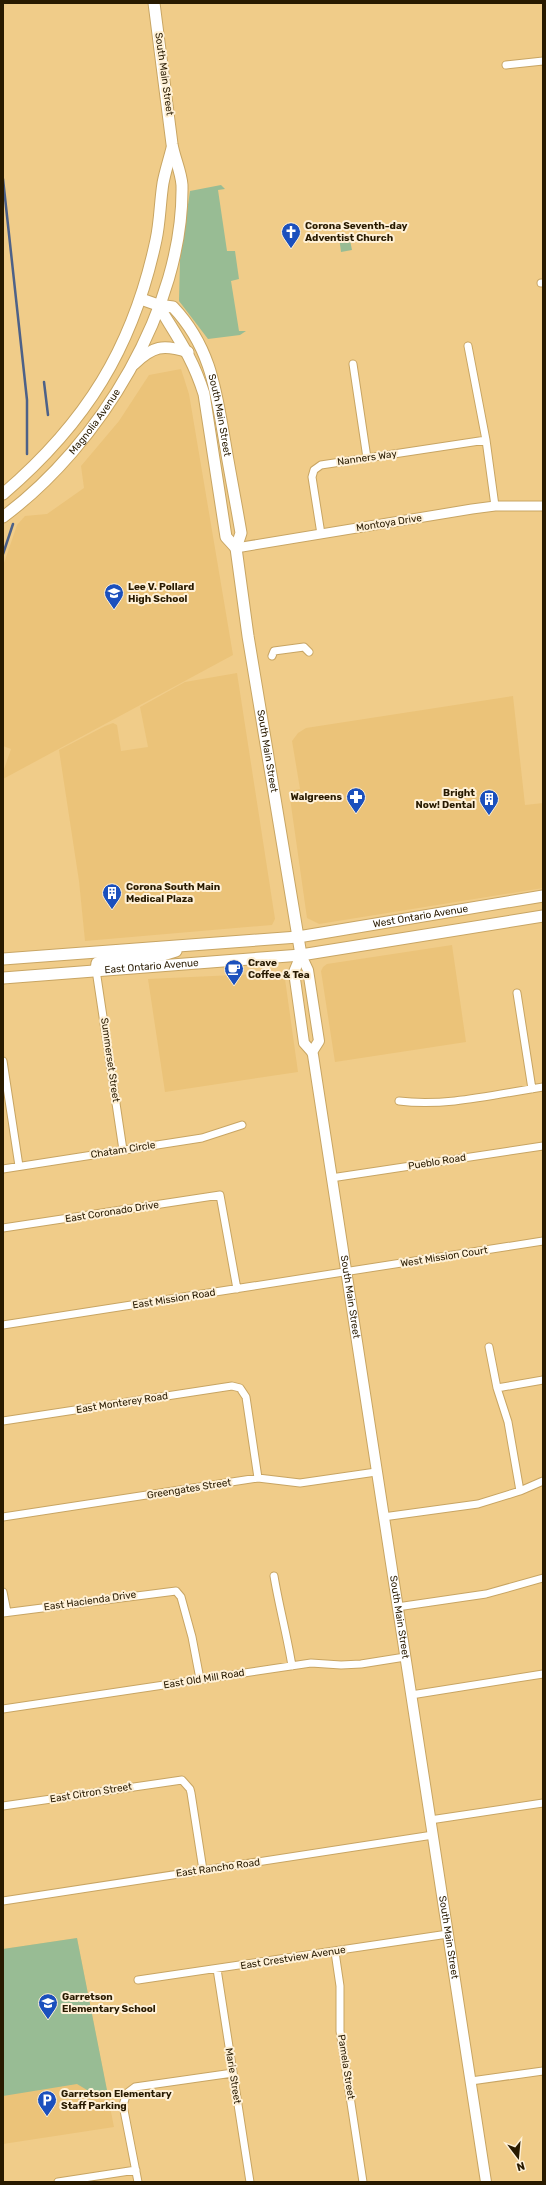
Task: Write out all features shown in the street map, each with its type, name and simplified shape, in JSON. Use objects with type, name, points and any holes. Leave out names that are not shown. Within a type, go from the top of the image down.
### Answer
[{"type":"main road","name":"South Main Street","points":[[154,3],[173,146],[182,182],[181,208],[174,256],[158,305]]},
{"type":"main road","name":"South Main Street","points":[[173,146],[163,183],[156,238],[141,299],[158,305],[173,307],[187,323],[201,344],[217,391],[241,534],[236,548],[252,659],[300,955],[308,970],[319,1040],[312,1052]]},
{"type":"main road","name":"Magnolia Avenue","points":[[3,494],[36,465],[57,443],[86,405],[111,368],[130,328],[141,299]]},
{"type":"main road","name":"South Main Street","points":[[158,305],[188,352],[204,394],[226,537],[236,548]]},
{"type":"main road","name":"Magnolia Avenue","points":[[3,517],[38,488],[86,437],[116,394],[158,305]]},
{"type":"main road","points":[[130,367],[142,356],[160,347],[174,347],[188,352]]},
{"type":"main road","name":"West Ontario Avenue","points":[[298,937],[543,896]]},
{"type":"main road","name":"West Ontario Avenue","points":[[300,955],[543,916]]},
{"type":"main road","name":"East Ontario Avenue","points":[[3,960],[298,937]]},
{"type":"main road","points":[[96,970],[97,963],[105,960],[162,955],[194,945]]},
{"type":"main road","name":"South Main Street","points":[[300,955],[294,972],[304,1043],[312,1052],[486,2182]]},
{"type":"main road","name":"East Ontario Avenue","points":[[3,978],[300,955]]},
{"type":"street","points":[[506,65],[543,61]]},
{"type":"street","points":[[468,346],[486,440],[495,506]]},
{"type":"street","points":[[352,364],[367,458]]},
{"type":"street","name":"Nanners Way","points":[[321,534],[312,477],[314,470],[321,465],[486,440]]},
{"type":"street","name":"Montoya Drive","points":[[236,548],[495,506],[543,506]]},
{"type":"street","points":[[272,656],[274,652],[304,647],[309,652]]},
{"type":"street","name":"Summerset Street","points":[[96,970],[123,1150]]},
{"type":"street","points":[[517,993],[532,1089]]},
{"type":"street","points":[[3,1061],[19,1166]]},
{"type":"street","points":[[399,1101],[422,1104],[444,1102],[543,1087]]},
{"type":"street","name":"Chatam Circle","points":[[3,1169],[202,1138],[242,1126]]},
{"type":"street","name":"Pueblo Road","points":[[331,1178],[543,1146]]},
{"type":"street","name":"East Coronado Drive","points":[[3,1228],[220,1195],[237,1289]]},
{"type":"street","name":"West Mission Court","points":[[345,1273],[543,1241]]},
{"type":"street","name":"East Mission Road","points":[[3,1324],[345,1273]]},
{"type":"street","points":[[489,1347],[497,1388],[508,1422],[520,1491]]},
{"type":"street","points":[[497,1388],[543,1380]]},
{"type":"street","name":"East Monterey Road","points":[[3,1421],[232,1386],[240,1388],[246,1397],[258,1478]]},
{"type":"street","name":"Greengates Street","points":[[3,1517],[258,1478],[300,1483],[376,1472]]},
{"type":"street","points":[[383,1517],[478,1504],[520,1491],[543,1481]]},
{"type":"street","points":[[274,1576],[278,1600],[286,1625],[292,1666]]},
{"type":"street","points":[[397,1607],[492,1592],[543,1578]]},
{"type":"street","name":"East Hacienda Drive","points":[[5,1613],[176,1590],[181,1597],[192,1637],[200,1679]]},
{"type":"street","points":[[3,1592],[5,1613]]},
{"type":"street","name":"East Old Mill Road","points":[[3,1709],[311,1662],[341,1665],[360,1664],[405,1657]]},
{"type":"street","points":[[411,1695],[543,1674]]},
{"type":"street","name":"East Citron Street","points":[[3,1806],[178,1779],[186,1783],[191,1793],[203,1870]]},
{"type":"street","points":[[430,1820],[543,1803]]},
{"type":"street","name":"East Rancho Road","points":[[3,1900],[433,1835]]},
{"type":"street","name":"East Crestview Avenue","points":[[138,1980],[336,1952],[448,1934]]},
{"type":"street","name":"Pamela Street","points":[[336,1952],[340,1986],[340,2031],[364,2182]]},
{"type":"street","name":"Marie Street","points":[[217,1969],[250,2182]]},
{"type":"street","points":[[471,2081],[543,2071]]},
{"type":"street","points":[[138,2182],[123,2105],[127,2093],[135,2087],[233,2073]]},
{"type":"street","points":[[58,2182],[136,2170]]},
{"type":"shaded area","name":"Lee V. Pollard High School","points":[[181,369],[189,394],[233,655],[3,779],[3,772],[11,749],[3,746],[3,566],[17,525],[25,516],[47,514],[84,488],[81,466],[119,421],[149,375]]},
{"type":"shaded area","points":[[237,673],[275,919],[272,925],[85,941],[79,881],[59,750],[113,723],[117,725],[121,751],[148,747],[140,707],[185,682]]},
{"type":"shaded area","points":[[513,696],[525,805],[543,803],[543,888],[319,924],[307,918],[289,791],[300,789],[292,741],[298,733],[306,728]]},
{"type":"shaded area","points":[[452,945],[466,1042],[335,1062],[321,971],[323,967],[327,964]]},
{"type":"shaded area","points":[[277,973],[285,979],[298,1072],[165,1092],[148,979]]},
{"type":"shaded area","name":"Garretson Elementary School","points":[[77,1938],[114,2127],[3,2144],[3,1949]]},
{"type":"green space","points":[[221,185],[225,189],[218,190],[227,251],[235,251],[239,279],[231,281],[239,331],[246,331],[240,335],[208,339],[179,301],[180,260],[190,191]]},
{"type":"green space","points":[[349,235],[352,250],[341,252],[339,237]]},
{"type":"green space","name":"Garretson Elementary School","points":[[77,1938],[107,2090],[92,2093],[77,2084],[3,2096],[3,1949]]},
{"type":"waterway","points":[[3,179],[27,400],[27,454]]},
{"type":"waterway","points":[[44,382],[48,415]]},
{"type":"waterway","points":[[3,554],[13,524]]},
{"type":"place","name":"Corona Seventh-day Adventist Church","points":[[291,249]]},
{"type":"place","name":"Lee V. Pollard High School","points":[[114,610]]},
{"type":"place","name":"Walgreens","points":[[356,814]]},
{"type":"place","name":"Bright Now! Dental","points":[[489,816]]},
{"type":"place","name":"Corona South Main Medical Plaza","points":[[112,910]]},
{"type":"place","name":"Crave Coffee & Tea","points":[[234,986]]},
{"type":"place","name":"Garretson Elementary School","points":[[48,2020]]},
{"type":"place","name":"Garretson Elementary Staff Parking","points":[[47,2117]]}]
